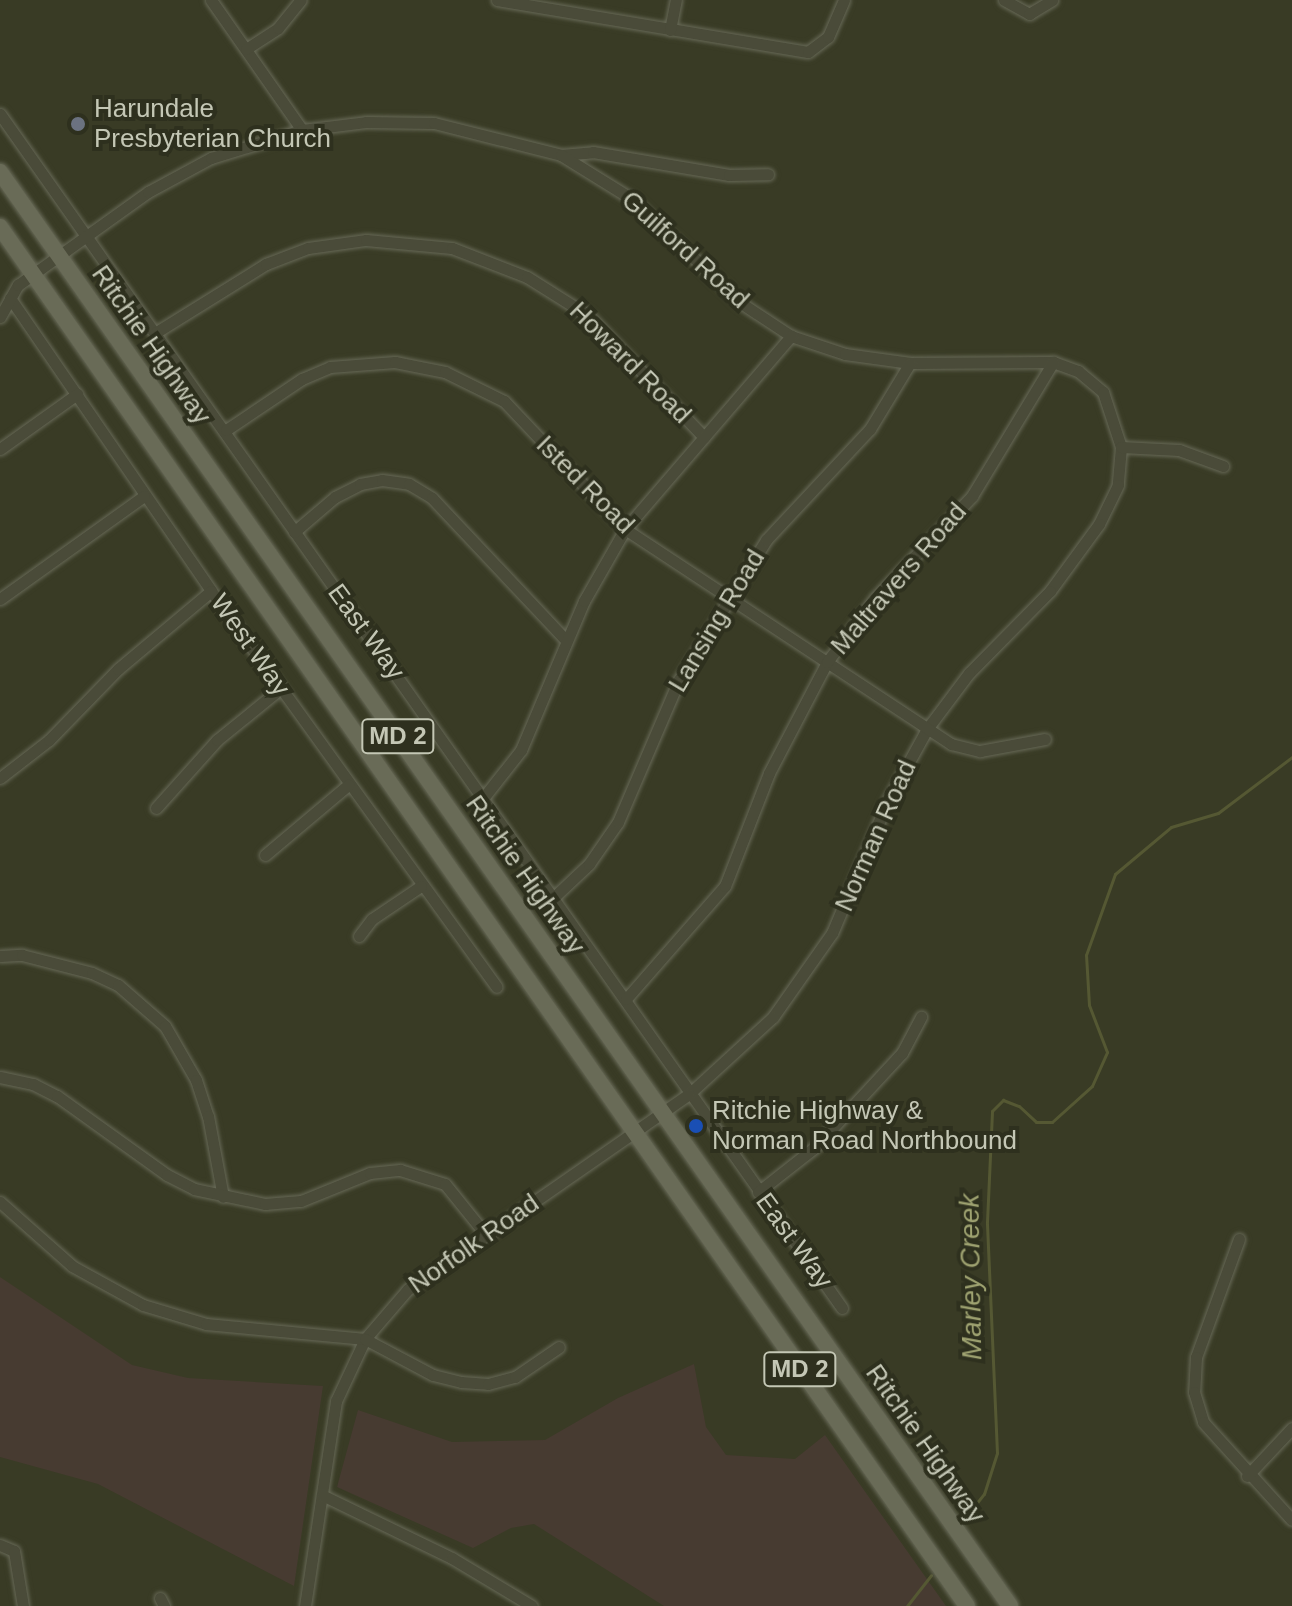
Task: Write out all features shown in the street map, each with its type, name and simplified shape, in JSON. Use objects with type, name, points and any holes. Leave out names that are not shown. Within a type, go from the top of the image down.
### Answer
[{"type":"main road","name":"Ritchie Highway","points":[[0,172],[1010,1606]]},
{"type":"main road","name":"MD 2","points":[[0,227],[967,1606]]},
{"type":"street","points":[[211,0],[302,130]]},
{"type":"street","points":[[246,49],[278,28],[301,0]]},
{"type":"street","points":[[497,0],[553,5],[670,30],[808,52],[828,37],[844,0]]},
{"type":"street","points":[[670,30],[676,0]]},
{"type":"street","points":[[1004,0],[1017,12],[1039,12],[1052,0]]},
{"type":"street","name":"East Way","points":[[0,114],[226,430],[294,532],[842,1308]]},
{"type":"street","name":"Guilford Road","points":[[0,317],[10,298],[33,274],[148,192],[211,158],[302,130],[366,122],[434,123],[561,155],[632,199],[741,303],[791,336],[845,354],[910,363],[1053,362],[1078,371],[1103,392],[1121,447]]},
{"type":"street","points":[[561,155],[593,152],[729,175],[768,174]]},
{"type":"street","name":"Howard Road","points":[[155,333],[253,271],[308,248],[366,240],[439,246],[498,264],[563,297],[589,316],[704,437]]},
{"type":"street","name":"West Way","points":[[10,298],[144,496],[348,785],[497,987]]},
{"type":"street","points":[[484,797],[521,750],[566,640],[625,529],[791,336]]},
{"type":"street","name":"Isted Road","points":[[226,430],[302,379],[330,367],[395,362],[445,372],[504,401],[625,529],[927,729],[970,751],[1045,739]]},
{"type":"street","name":"Maltravers Road","points":[[626,999],[725,886],[769,773],[827,662],[875,598],[972,496],[1053,362]]},
{"type":"street","name":"Lansing Road","points":[[553,898],[589,864],[618,822],[679,680],[766,540],[870,429],[910,363]]},
{"type":"street","points":[[0,449],[77,394]]},
{"type":"street","points":[[1121,447],[1179,450],[1223,466]]},
{"type":"street","name":"Norman Road","points":[[662,1112],[689,1094],[756,1036],[813,966],[846,907],[892,791],[927,729],[956,688],[1043,598],[1089,540],[1118,485],[1121,447]]},
{"type":"street","points":[[294,532],[335,497],[360,484],[382,480],[409,484],[432,498],[566,640]]},
{"type":"street","points":[[0,599],[144,496]]},
{"type":"street","points":[[0,778],[49,740],[118,669],[211,591]]},
{"type":"street","points":[[156,808],[217,740],[281,688]]},
{"type":"street","points":[[265,855],[348,785]]},
{"type":"street","points":[[359,936],[372,919],[421,886]]},
{"type":"street","points":[[0,956],[22,955],[92,973],[118,985],[165,1026],[196,1080],[208,1116],[223,1197]]},
{"type":"street","points":[[758,1192],[814,1148],[893,1064],[921,1017]]},
{"type":"street","points":[[0,1077],[33,1084],[57,1096],[167,1175],[223,1197],[265,1204],[301,1201],[370,1173],[400,1170],[445,1184],[486,1235]]},
{"type":"street","name":"Norfolk Road","points":[[305,1606],[336,1401],[365,1339],[408,1289],[662,1112]]},
{"type":"street","points":[[0,1202],[72,1266],[143,1305],[206,1324],[365,1339],[433,1375],[488,1384],[515,1377],[559,1347]]},
{"type":"street","points":[[1239,1239],[1196,1357],[1194,1392],[1203,1422],[1247,1476],[1292,1520]]},
{"type":"street","points":[[1247,1476],[1292,1428]]},
{"type":"street","points":[[322,1495],[452,1558],[532,1606]]},
{"type":"street","points":[[0,1545],[14,1551],[23,1606]]},
{"type":"shaded area","points":[[0,1277],[132,1365],[188,1378],[323,1386],[294,1586],[98,1484],[0,1457]]},
{"type":"shaded area","points":[[694,1364],[706,1427],[726,1455],[795,1459],[825,1435],[946,1606],[664,1606],[534,1524],[511,1528],[473,1548],[337,1487],[358,1410],[452,1442],[545,1440],[618,1398]]},
{"type":"waterway","name":"Marley Creek","points":[[965,1518],[984,1494],[997,1453],[987,1222],[992,1111],[1003,1100],[1019,1106],[1036,1122],[1052,1122],[1092,1086],[1107,1052],[1089,1005],[1086,955],[1115,874],[1171,827],[1218,813],[1292,757]]},
{"type":"waterway","points":[[907,1606],[931,1575]]},
{"type":"place","name":"Harundale Presbyterian Church","points":[[78,124]]},
{"type":"place","name":"Ritchie Highway & Norman Road Northbound","points":[[696,1126]]}]
